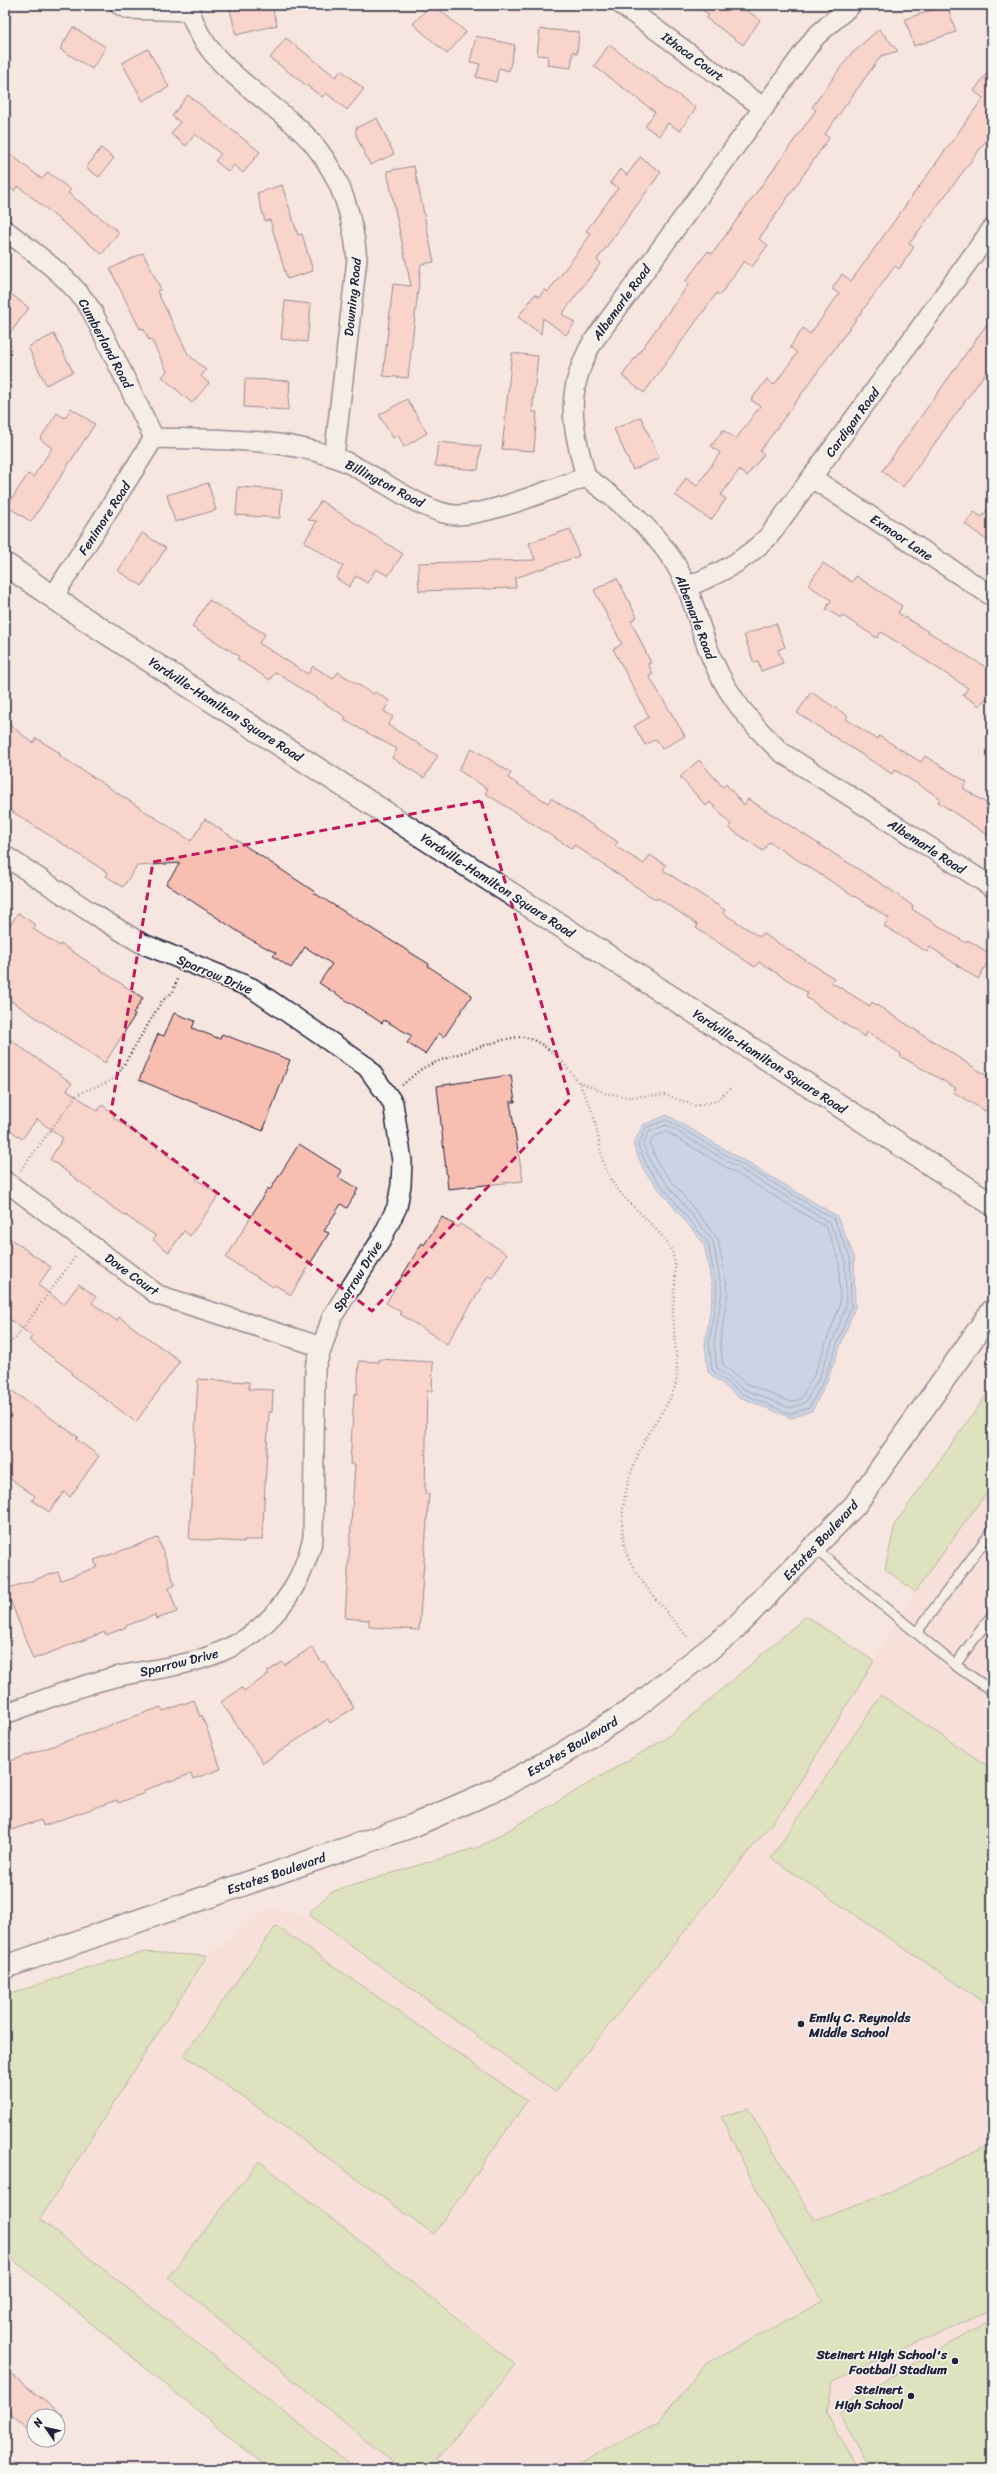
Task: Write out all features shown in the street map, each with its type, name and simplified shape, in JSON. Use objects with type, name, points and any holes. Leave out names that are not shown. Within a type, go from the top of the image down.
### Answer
[{"type":"street","points":[[120,5],[128,9],[190,8]]},
{"type":"street","name":"Ithaca Court","points":[[622,5],[764,108]]},
{"type":"street","name":"Albemarle Road","points":[[851,5],[814,37],[764,108],[605,324],[581,364],[573,388],[572,416],[586,477],[615,498],[655,536],[673,559],[687,587],[716,670],[733,701],[755,728],[781,752],[992,887]]},
{"type":"street","name":"Downing Road","points":[[190,8],[203,40],[216,58],[296,127],[316,147],[334,172],[347,201],[355,231],[357,259],[334,457]]},
{"type":"street","name":"Cardigan Road","points":[[687,587],[726,571],[750,554],[769,536],[992,229]]},
{"type":"street","name":"Cumberland Road","points":[[5,230],[63,276],[80,292],[92,311],[154,438]]},
{"type":"street","name":"Billington Road","points":[[154,438],[262,440],[299,447],[334,457],[362,469],[435,510],[454,515],[474,514],[586,477]]},
{"type":"street","name":"Fenimore Road","points":[[53,597],[154,438]]},
{"type":"street","name":"Exmoor Lane","points":[[812,478],[992,596]]},
{"type":"street","name":"Yardville-Hamilton Square Road","points":[[5,564],[53,597],[992,1204]]},
{"type":"street","name":"Sparrow Drive","points":[[5,856],[95,916],[141,943],[252,988],[367,1067],[393,1103],[402,1161],[402,1185],[397,1208],[381,1240],[332,1317],[315,1368],[312,1538],[307,1563],[297,1583],[272,1617],[251,1636],[226,1650],[198,1660],[89,1684],[5,1714]]},
{"type":"street","name":"Dove Court","points":[[7,1183],[158,1295],[322,1347]]},
{"type":"street","name":"Estates Boulevard","points":[[5,1967],[412,1826],[497,1789],[560,1755],[633,1709],[730,1633],[855,1505],[992,1311]]},
{"type":"lane","points":[[916,1633],[992,1531]]},
{"type":"lane","points":[[814,1548],[955,1665],[992,1691]]},
{"type":"lane","points":[[955,1665],[992,1615]]},
{"type":"path","points":[[7,1183],[76,1096],[85,1089],[108,1084],[117,1076],[162,1001],[176,987],[184,960]]},
{"type":"path","points":[[388,1096],[427,1066],[521,1036],[544,1044],[578,1081],[593,1115],[607,1172],[619,1192],[642,1213],[669,1245],[675,1270],[673,1310],[677,1373],[670,1401],[651,1430],[632,1468],[622,1512],[625,1549],[643,1582],[702,1655]]},
{"type":"path","points":[[578,1081],[605,1094],[628,1098],[666,1095],[696,1106],[716,1101],[732,1087]]},
{"type":"path","points":[[5,1345],[15,1339],[86,1241]]},
{"type":"highlighted area","points":[[481,801],[570,1099],[372,1311],[111,1112],[153,862]]},
{"type":"shaded area","name":"Emily C. Reynolds Middle School","points":[[992,1485],[992,2143],[890,2192],[814,2220],[748,2108],[768,2213],[823,2301],[706,2364],[659,2422],[567,2469],[356,2469],[40,2219],[207,1956],[268,1909],[308,1914],[555,2091],[784,1808],[915,1592]]},
{"type":"shaded area","name":"Steinert High School's Football Stadium","points":[[992,2310],[992,2469],[857,2469],[827,2413],[833,2380]]},
{"type":"green space","points":[[992,1387],[992,1485],[915,1592],[885,1569],[895,1524]]},
{"type":"green space","points":[[806,1616],[874,1661],[784,1808],[555,2092],[308,1914],[331,1892],[481,1846],[665,1739]]},
{"type":"green space","points":[[881,1695],[992,1769],[992,2008],[771,1858]]},
{"type":"green space","points":[[276,1926],[527,2101],[434,2234],[184,2055]]},
{"type":"green space","points":[[145,1952],[207,1956],[40,2219],[356,2469],[269,2469],[5,2253],[5,1996],[85,1968]]},
{"type":"green space","points":[[748,2108],[814,2220],[890,2192],[992,2143],[992,2310],[833,2380],[827,2413],[857,2469],[567,2469],[659,2422],[706,2364],[823,2301],[768,2213],[721,2117]]},
{"type":"green space","points":[[259,2161],[516,2365],[430,2469],[401,2469],[168,2277]]},
{"type":"green space","name":"Steinert High School's Football Stadium","points":[[992,2320],[992,2469],[870,2469],[840,2415],[846,2402]]},
{"type":"water","points":[[667,1115],[837,1216],[854,1256],[855,1307],[827,1381],[812,1411],[791,1418],[737,1396],[708,1372],[705,1344],[713,1291],[704,1244],[645,1172],[633,1145],[643,1125]]},
{"type":"building","points":[[229,5],[262,5],[263,9],[272,7],[277,25],[236,35]]},
{"type":"building","points":[[430,5],[434,5],[466,32],[447,54],[413,24]]},
{"type":"building","points":[[696,5],[739,5],[760,20],[743,45],[706,18],[709,15]]},
{"type":"building","points":[[947,5],[956,32],[914,46],[905,19]]},
{"type":"building","points":[[73,27],[106,47],[92,69],[60,49]]},
{"type":"building","points":[[540,29],[579,32],[577,54],[573,51],[571,68],[547,65],[548,56],[537,55]]},
{"type":"building","points":[[879,29],[898,51],[881,56],[825,134],[829,138],[759,239],[768,245],[752,267],[744,261],[720,295],[717,293],[644,393],[622,376],[688,285],[685,282],[708,251],[712,254],[816,110],[812,107],[849,56]]},
{"type":"building","points":[[476,36],[515,45],[509,71],[499,68],[496,82],[476,77],[480,64],[470,62]]},
{"type":"building","points":[[286,38],[336,77],[341,70],[364,89],[347,110],[326,93],[322,97],[270,58]]},
{"type":"building","points":[[609,45],[696,108],[680,131],[668,123],[659,136],[645,126],[655,112],[594,66]]},
{"type":"building","points":[[148,49],[169,87],[143,101],[122,63]]},
{"type":"building","points":[[992,66],[992,133],[909,244],[914,247],[899,269],[895,266],[760,451],[764,454],[747,476],[739,470],[721,495],[726,499],[711,520],[675,495],[686,478],[697,486],[720,453],[711,446],[723,430],[736,439],[760,406],[751,400],[767,379],[774,385],[797,353],[790,347],[803,328],[810,334],[839,294],[832,289],[842,274],[851,281],[983,98],[974,91]]},
{"type":"building","points":[[188,95],[260,152],[243,173],[234,165],[229,172],[215,161],[221,154],[195,134],[186,146],[171,134],[180,122],[172,116]]},
{"type":"building","points":[[377,118],[394,154],[370,165],[356,135],[356,128]]},
{"type":"building","points":[[101,148],[114,158],[99,177],[86,168]]},
{"type":"building","points":[[5,150],[42,179],[48,172],[71,190],[68,193],[119,232],[102,254],[18,186],[14,191],[5,183]]},
{"type":"building","points":[[640,157],[661,172],[597,260],[601,263],[562,314],[575,323],[566,335],[543,318],[541,334],[518,317],[535,294],[539,297],[545,289],[548,292],[591,234],[586,231],[618,188],[610,183],[620,169],[627,175]]},
{"type":"building","points":[[414,166],[434,262],[421,264],[408,378],[383,376],[393,284],[411,286],[387,171]]},
{"type":"building","points":[[282,185],[298,235],[302,234],[313,271],[287,279],[270,220],[265,221],[257,193]]},
{"type":"building","points":[[143,253],[161,289],[157,291],[188,354],[206,370],[201,376],[209,383],[192,403],[162,377],[167,371],[151,339],[149,340],[143,328],[140,329],[110,269]]},
{"type":"building","points":[[5,289],[29,308],[5,340]]},
{"type":"building","points":[[285,301],[311,304],[307,342],[281,339]]},
{"type":"building","points":[[992,317],[992,364],[903,487],[882,471]]},
{"type":"building","points":[[54,334],[73,372],[46,385],[28,347]]},
{"type":"building","points":[[512,353],[538,356],[532,412],[537,412],[534,451],[502,449]]},
{"type":"building","points":[[245,379],[290,381],[288,410],[244,407]]},
{"type":"building","points":[[407,399],[427,433],[404,447],[398,435],[393,438],[379,415]]},
{"type":"building","points":[[71,408],[95,424],[31,522],[7,506],[28,474],[33,477],[52,448],[40,439],[57,413],[65,418]]},
{"type":"building","points":[[641,417],[659,458],[633,470],[614,429]]},
{"type":"building","points":[[438,442],[481,446],[478,470],[435,466]]},
{"type":"building","points":[[208,483],[216,510],[175,522],[167,495]]},
{"type":"building","points":[[238,487],[282,490],[280,518],[236,515]]},
{"type":"building","points":[[321,501],[403,554],[388,576],[376,569],[367,583],[356,576],[349,587],[336,578],[343,566],[304,542],[317,521],[308,520]]},
{"type":"building","points":[[992,503],[992,544],[965,524],[974,512],[982,517]]},
{"type":"building","points":[[570,529],[579,556],[515,578],[516,588],[419,591],[418,563],[535,560],[529,543]]},
{"type":"building","points":[[142,533],[166,548],[142,586],[118,571]]},
{"type":"building","points":[[823,563],[852,582],[856,576],[902,606],[898,613],[992,671],[992,703],[985,699],[980,706],[963,695],[968,688],[881,632],[877,638],[843,616],[841,618],[826,609],[831,600],[808,585]]},
{"type":"building","points":[[617,578],[637,617],[631,621],[651,663],[648,664],[653,674],[649,676],[685,736],[662,749],[656,739],[645,745],[634,726],[649,717],[613,649],[622,644],[594,590]]},
{"type":"building","points":[[209,600],[265,634],[259,643],[308,674],[313,666],[333,679],[338,672],[373,694],[375,692],[390,701],[384,711],[393,717],[388,725],[438,756],[424,778],[392,758],[397,749],[344,720],[346,717],[275,672],[270,680],[237,659],[239,656],[192,627]]},
{"type":"building","points":[[776,623],[785,647],[778,650],[783,663],[761,671],[758,661],[754,663],[744,635]]},
{"type":"building","points":[[811,692],[848,716],[846,719],[877,739],[879,736],[921,762],[925,756],[967,782],[963,788],[992,807],[992,838],[938,802],[940,798],[895,770],[892,774],[797,713]]},
{"type":"building","points":[[5,721],[33,743],[36,738],[60,753],[59,755],[191,841],[205,819],[315,892],[314,893],[429,964],[428,966],[472,995],[444,1037],[439,1033],[425,1054],[407,1043],[412,1036],[384,1020],[382,1023],[319,983],[332,964],[305,947],[291,968],[273,956],[276,953],[248,938],[166,884],[180,863],[137,866],[123,887],[106,876],[108,873],[5,807]]},
{"type":"building","points":[[472,748],[511,773],[508,778],[548,803],[551,798],[618,842],[615,846],[644,864],[650,855],[666,865],[663,870],[725,910],[723,913],[760,937],[762,933],[834,978],[831,982],[870,1006],[872,1002],[992,1079],[992,1115],[953,1092],[956,1088],[900,1056],[901,1054],[868,1032],[865,1037],[840,1021],[806,997],[808,993],[759,962],[755,967],[696,928],[698,925],[658,898],[656,900],[574,845],[572,849],[485,793],[488,789],[458,770]]},
{"type":"building","points":[[699,760],[723,787],[726,784],[744,805],[748,799],[888,888],[913,906],[912,909],[966,943],[968,940],[992,955],[978,979],[930,947],[927,952],[884,926],[889,918],[769,842],[763,851],[729,828],[731,825],[710,802],[706,806],[680,777]]},
{"type":"building","points":[[18,913],[36,925],[33,929],[60,946],[61,944],[143,998],[133,1014],[135,1015],[105,1063],[5,997],[5,933]]},
{"type":"building","points":[[174,1013],[195,1021],[192,1028],[220,1039],[222,1034],[290,1060],[263,1131],[139,1080],[158,1034],[164,1036]]},
{"type":"building","points":[[5,1036],[72,1083],[67,1090],[98,1111],[102,1105],[115,1114],[113,1117],[198,1177],[196,1179],[219,1195],[190,1236],[184,1231],[169,1252],[153,1240],[156,1236],[110,1205],[50,1159],[63,1138],[37,1119],[22,1139],[5,1126]]},
{"type":"building","points":[[511,1075],[515,1102],[510,1102],[523,1181],[448,1189],[437,1086]]},
{"type":"building","points":[[299,1144],[342,1171],[338,1177],[358,1189],[347,1208],[341,1204],[324,1231],[329,1233],[291,1295],[275,1285],[273,1287],[226,1258],[268,1188],[270,1190]]},
{"type":"building","points":[[442,1217],[458,1227],[460,1224],[507,1254],[492,1278],[488,1276],[447,1344],[400,1314],[401,1312],[386,1303],[422,1243],[424,1245]]},
{"type":"building","points":[[5,1235],[51,1267],[38,1285],[64,1304],[79,1284],[96,1297],[92,1303],[117,1321],[119,1317],[180,1361],[136,1422],[71,1374],[72,1372],[29,1340],[32,1336],[5,1316]]},
{"type":"building","points":[[379,1359],[433,1362],[432,1391],[427,1391],[425,1494],[429,1494],[419,1630],[369,1627],[369,1620],[345,1618],[355,1464],[350,1464],[354,1394],[357,1394],[359,1361],[379,1362]]},
{"type":"building","points":[[198,1379],[249,1382],[249,1389],[273,1390],[272,1412],[269,1412],[262,1540],[244,1540],[244,1542],[189,1539]]},
{"type":"building","points":[[5,1386],[78,1437],[76,1439],[99,1456],[70,1497],[64,1492],[49,1512],[32,1500],[35,1496],[5,1475]]},
{"type":"building","points":[[158,1538],[175,1585],[169,1588],[177,1612],[156,1619],[155,1615],[106,1635],[105,1632],[33,1659],[6,1589],[58,1572],[61,1580],[97,1567],[94,1560]]},
{"type":"building","points":[[312,1647],[322,1663],[324,1661],[354,1708],[330,1723],[328,1719],[263,1763],[221,1702],[242,1688],[244,1691],[269,1674],[267,1672],[282,1662],[284,1665]]},
{"type":"building","points":[[194,1700],[200,1717],[202,1715],[221,1769],[193,1779],[191,1774],[144,1790],[145,1793],[118,1803],[117,1800],[43,1826],[41,1820],[5,1832],[5,1763],[161,1707],[163,1711]]},
{"type":"building","points":[[5,2369],[53,2408],[26,2408],[26,2427],[5,2410]]},
{"type":"place","name":"Emily C. Reynolds Middle School","points":[[801,2024]]},
{"type":"place","name":"Steinert High School's Football Stadium","points":[[955,2361]]},
{"type":"place","name":"Steinert High School","points":[[911,2396]]}]
